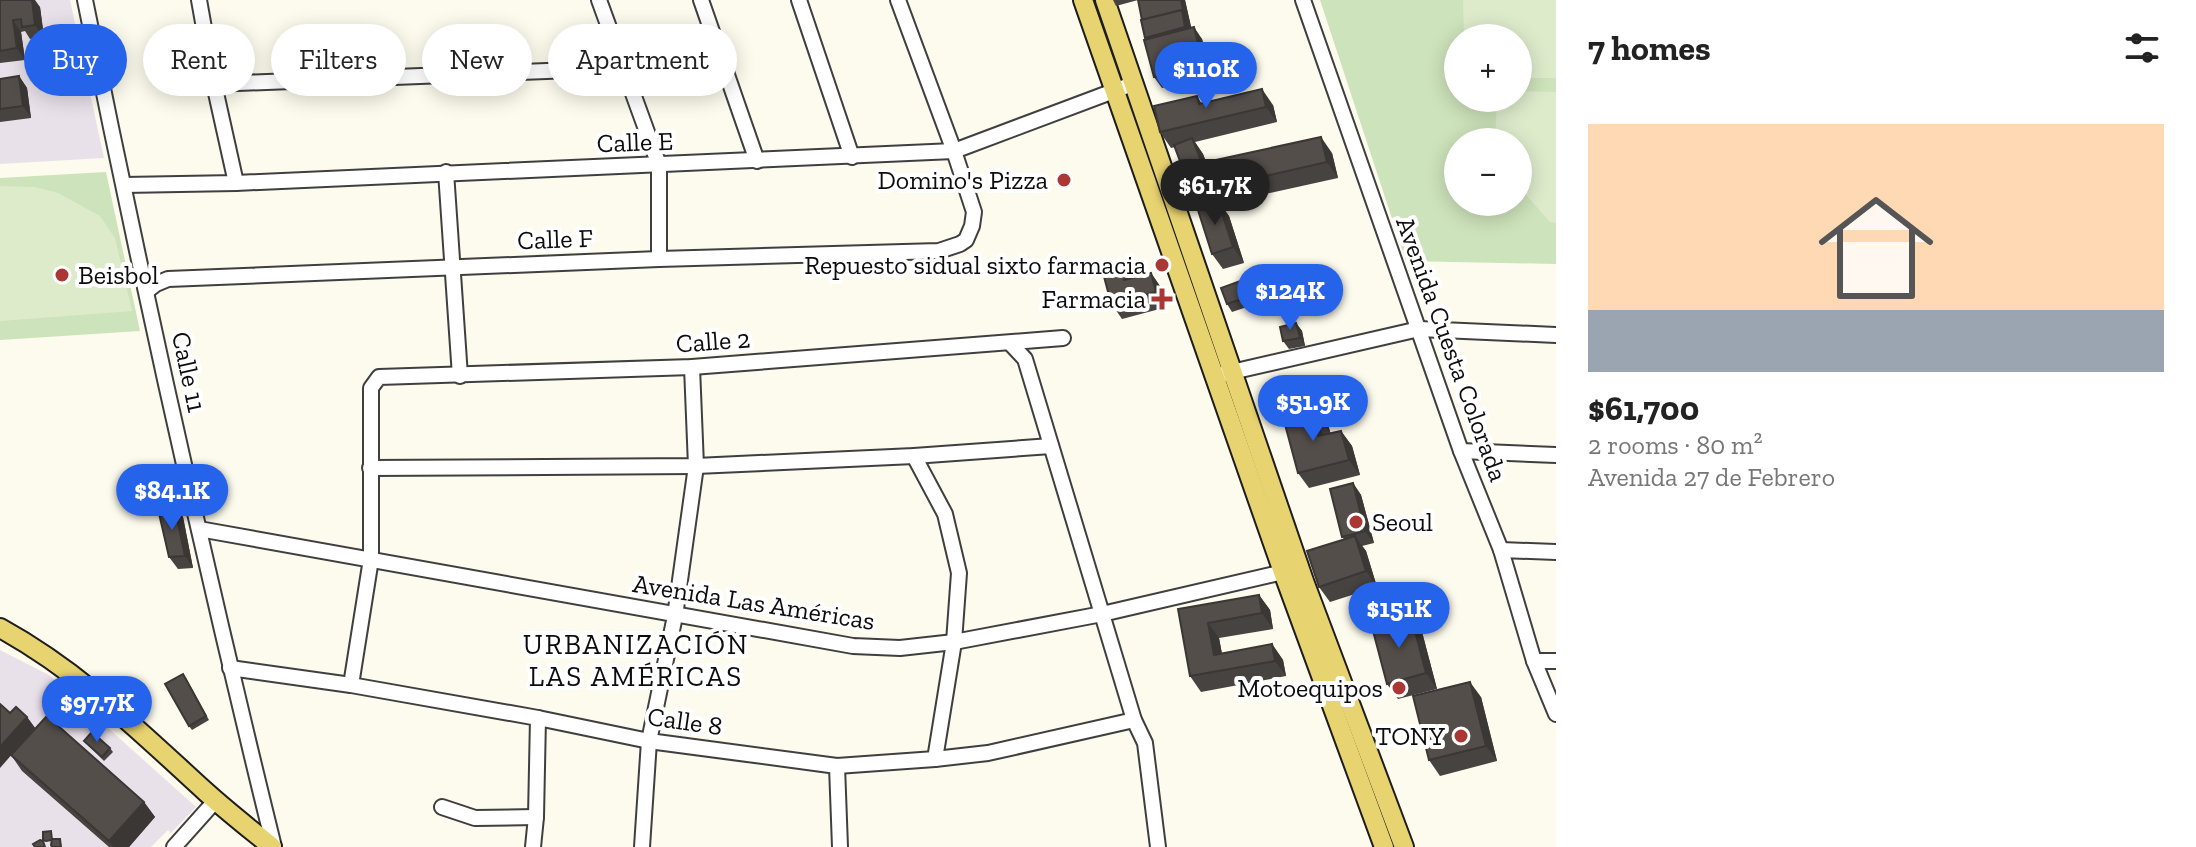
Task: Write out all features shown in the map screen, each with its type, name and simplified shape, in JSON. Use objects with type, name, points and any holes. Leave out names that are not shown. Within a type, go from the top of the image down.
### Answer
[{"type":"main road","points":[[1083,0],[1214,376],[1404,847]]},
{"type":"main road","points":[[1105,0],[1233,372],[1291,570],[1384,847]]},
{"type":"main road","points":[[0,628],[87,685],[273,847]]},
{"type":"street","points":[[85,0],[95,0]]},
{"type":"street","name":"Calle 11","points":[[85,0],[199,529],[273,847]]},
{"type":"street","points":[[199,0],[203,24]]},
{"type":"street","points":[[599,0],[608,24]]},
{"type":"street","points":[[701,0],[757,161]]},
{"type":"street","points":[[799,0],[852,157]]},
{"type":"street","points":[[898,0],[954,151]]},
{"type":"street","name":"Avenida Cuesta Colorada","points":[[1303,0],[1461,451],[1501,550],[1534,661],[1556,714]]},
{"type":"street","points":[[255,82],[548,71]]},
{"type":"street","name":"Calle E","points":[[124,185],[236,183],[954,151],[1135,83]]},
{"type":"street","points":[[217,96],[236,183]]},
{"type":"street","points":[[634,96],[659,165],[659,259]]},
{"type":"street","name":"Calle F","points":[[147,291],[168,279],[939,251],[966,240],[972,226],[974,212],[954,151]]},
{"type":"street","points":[[446,172],[460,376]]},
{"type":"street","points":[[1214,376],[1419,329],[1556,335]]},
{"type":"street","name":"Calle 2","points":[[370,468],[371,388],[379,377],[692,367],[1063,338]]},
{"type":"street","points":[[1010,343],[1025,359],[1134,720],[1145,743],[1158,847]]},
{"type":"street","points":[[642,847],[649,741],[675,616],[696,466],[692,367]]},
{"type":"street","points":[[351,685],[371,559],[370,468],[696,466],[1051,446]]},
{"type":"street","points":[[1461,451],[1556,455]]},
{"type":"street","points":[[914,456],[945,514],[959,573],[954,642],[935,759]]},
{"type":"street","name":"Avenida Las Américas","points":[[199,529],[675,616],[853,646],[900,648],[954,642],[1102,614],[1291,570]]},
{"type":"street","points":[[1501,550],[1556,552]]},
{"type":"street","points":[[1534,661],[1556,661]]},
{"type":"street","name":"Calle 8","points":[[230,668],[351,685],[649,741],[837,766],[988,753],[1134,720]]},
{"type":"street","points":[[533,847],[538,718]]},
{"type":"street","points":[[837,766],[840,847]]},
{"type":"street","points":[[174,847],[216,800]]},
{"type":"street","points":[[442,807],[475,818],[536,817]]},
{"type":"shaded area","points":[[0,0],[70,0],[75,24],[24,24],[24,96],[91,96],[104,158],[0,164]]},
{"type":"shaded area","points":[[0,650],[49,675],[196,807],[171,833],[168,830],[151,847],[0,847]]},
{"type":"green space","points":[[1320,0],[1556,0],[1556,264],[1406,261]]},
{"type":"green space","points":[[1463,0],[1556,0],[1556,78],[1532,78],[1532,24],[1464,24]]},
{"type":"green space","points":[[1532,91],[1556,92],[1556,223],[1550,222],[1532,202],[1532,128],[1496,128],[1496,112],[1532,112]]},
{"type":"green space","name":"Beisbol","points":[[106,172],[140,331],[0,340],[0,178]]},
{"type":"green space","name":"Beisbol","points":[[0,186],[35,187],[58,193],[100,216],[115,238],[132,311],[0,321]]},
{"type":"building","points":[[0,0],[32,0],[35,24],[24,24],[22,27],[21,19],[13,20],[17,48],[0,51]]},
{"type":"building","points":[[1138,0],[1181,0],[1184,14],[1182,10],[1142,20]]},
{"type":"building","points":[[1182,10],[1185,27],[1145,38],[1141,20]]},
{"type":"building","points":[[1194,27],[1203,64],[1154,77],[1144,40]]},
{"type":"building","points":[[19,76],[23,106],[0,109],[0,79]]},
{"type":"building","points":[[1262,89],[1266,107],[1160,132],[1154,106],[1197,96],[1199,104]]},
{"type":"building","points":[[1321,137],[1327,162],[1192,193],[1174,145],[1192,138],[1202,163]]},
{"type":"building","points":[[1218,201],[1233,247],[1212,254],[1197,207]]},
{"type":"building","points":[[1120,264],[1124,280],[1151,273],[1156,292],[1111,303],[1102,269]]},
{"type":"building","points":[[1254,276],[1260,293],[1227,304],[1221,288]]},
{"type":"building","points":[[1296,323],[1300,338],[1283,341],[1280,327]]},
{"type":"building","points":[[1317,408],[1320,419],[1314,421],[1318,436],[1341,431],[1349,460],[1298,473],[1283,417]]},
{"type":"building","points":[[1353,483],[1365,531],[1342,537],[1330,489]]},
{"type":"building","points":[[174,505],[185,556],[169,557],[158,509]]},
{"type":"building","points":[[1355,536],[1366,571],[1319,587],[1307,551]]},
{"type":"building","points":[[1259,595],[1262,613],[1208,623],[1214,655],[1272,644],[1275,661],[1190,676],[1178,609]]},
{"type":"building","points":[[1411,616],[1426,673],[1387,684],[1372,627]]},
{"type":"building","points":[[183,674],[206,716],[189,726],[165,684]]},
{"type":"building","name":"TONY","points":[[1470,682],[1486,746],[1429,760],[1413,696]]},
{"type":"building","points":[[0,704],[10,713],[16,707],[27,717],[0,747]]},
{"type":"building","points":[[47,716],[144,802],[109,841],[11,755]]},
{"type":"building","points":[[92,732],[110,748],[102,757],[84,741]]},
{"type":"building","points":[[51,831],[52,840],[43,840],[43,832]]},
{"type":"building","points":[[52,839],[60,839],[61,847],[52,847]]},
{"type":"building","points":[[40,840],[45,847],[35,847],[33,844]]},
{"type":"place","name":"Domino's Pizza","points":[[1064,180]]},
{"type":"place","name":"Repuesto sidual sixto farmacia","points":[[1162,265]]},
{"type":"place","name":"Beisbol","points":[[62,275]]},
{"type":"place","name":"Farmacia","points":[[1162,299]]},
{"type":"place","name":"Seoul","points":[[1356,522]]},
{"type":"place","name":"Motoequipos","points":[[1399,688]]},
{"type":"place","name":"TONY","points":[[1461,736]]},
{"type":"district","name":"URBANIZACIÓN LAS AMÉRICAS","points":[[636,660]]}]
